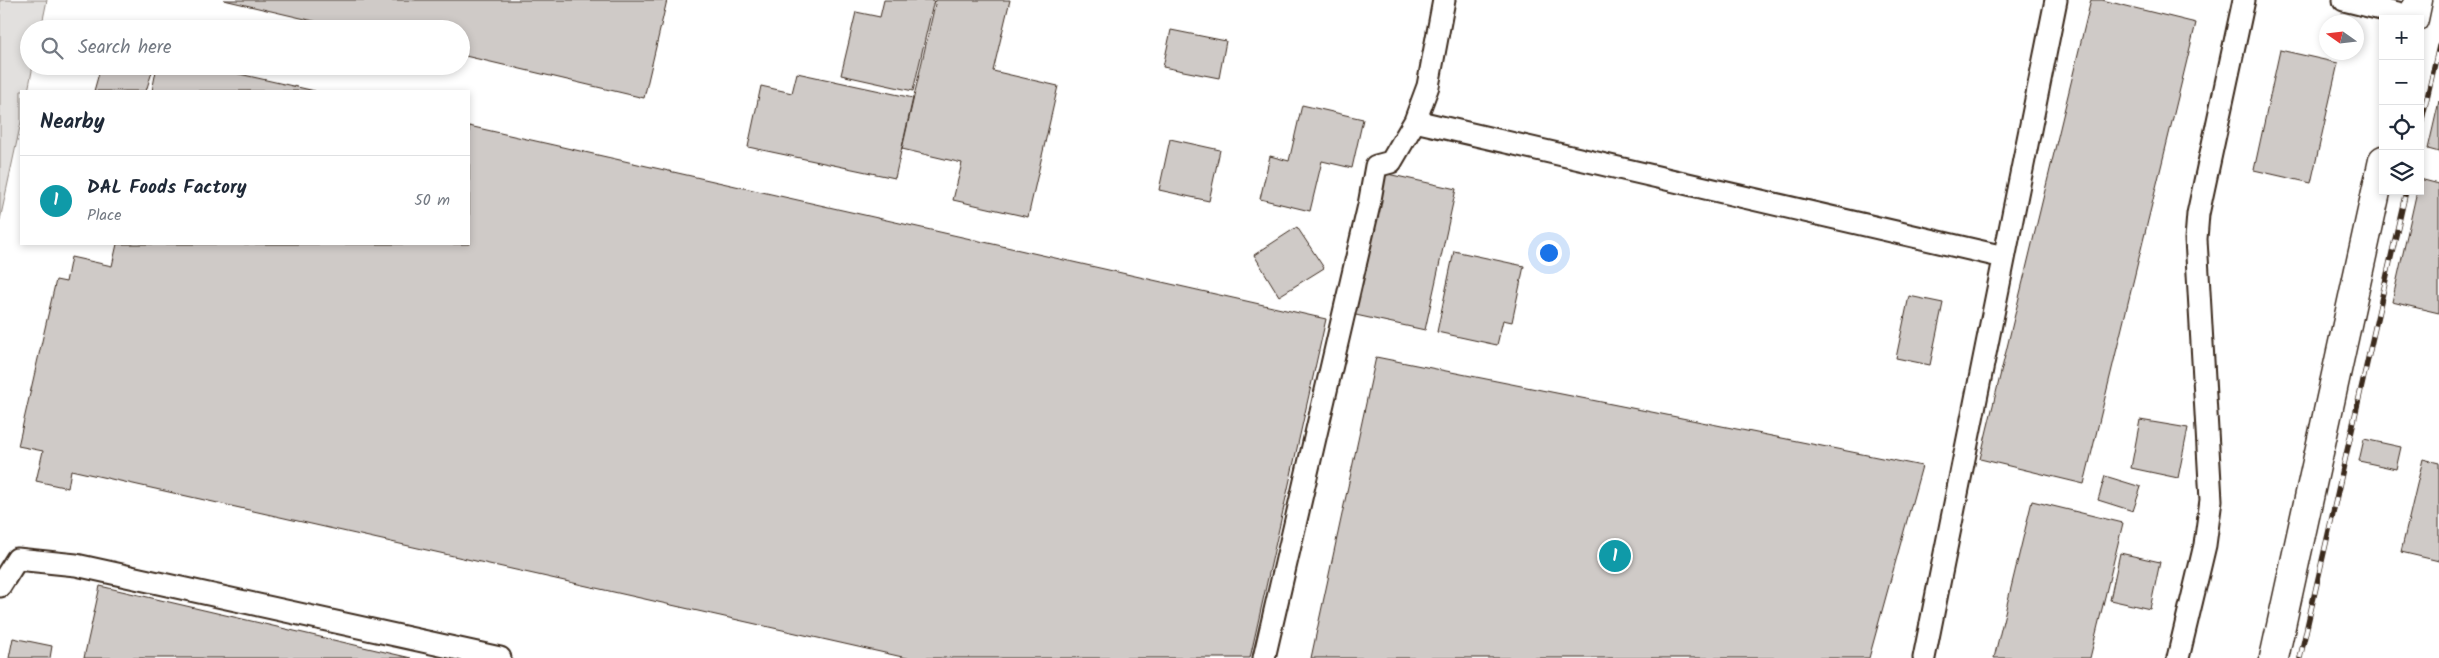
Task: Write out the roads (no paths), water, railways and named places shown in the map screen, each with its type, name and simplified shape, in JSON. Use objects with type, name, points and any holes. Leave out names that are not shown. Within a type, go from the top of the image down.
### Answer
[{"type":"street","points":[[2274,658],[2379,178]]},
{"type":"lane","points":[[1264,658],[1369,205],[1376,166],[1391,162],[1415,121],[1428,86],[1444,0]]},
{"type":"lane","points":[[1924,658],[2056,0]]},
{"type":"lane","points":[[2178,658],[2205,545],[2211,500],[2196,239],[2198,214],[2244,0]]},
{"type":"lane","points":[[2344,0],[2415,12]]},
{"type":"lane","points":[[1415,121],[2004,257]]},
{"type":"lane","points":[[0,586],[17,559],[76,565],[500,658]]},
{"type":"railway","points":[[2424,111],[2439,46]]},
{"type":"railway","points":[[2300,658],[2405,195]]},
{"type":"place","name":"DAL Foods Factory","points":[[1615,556]]}]
